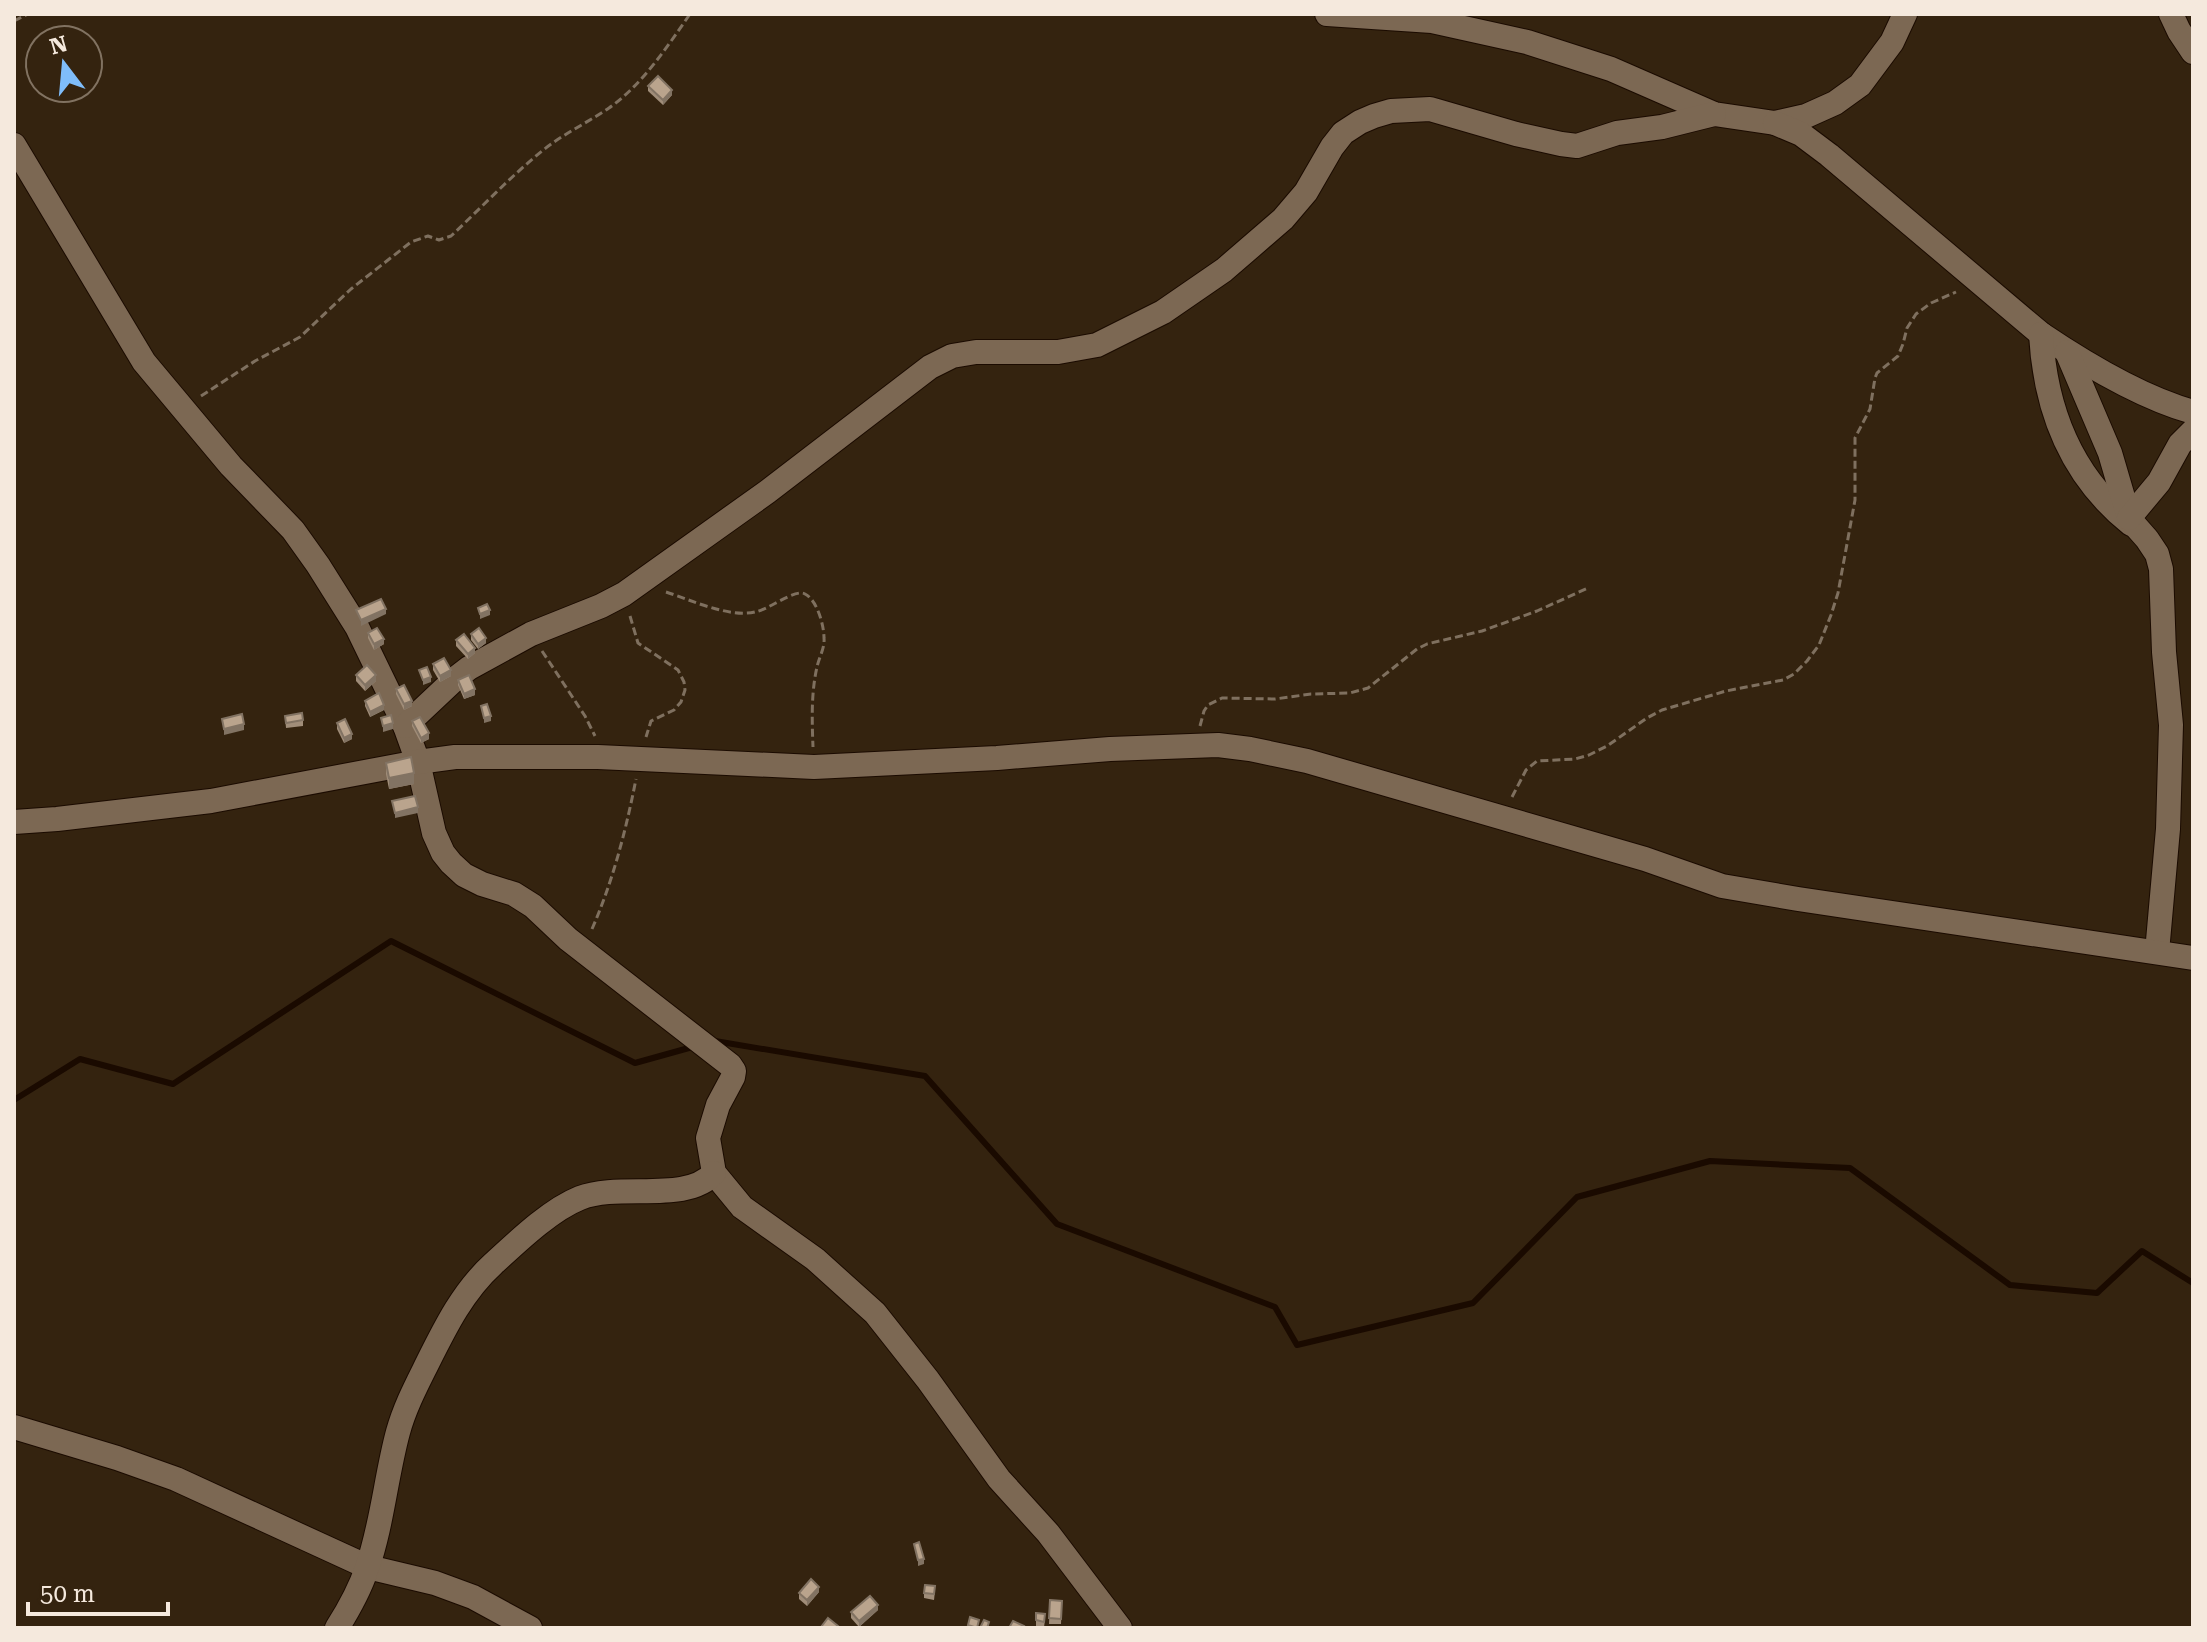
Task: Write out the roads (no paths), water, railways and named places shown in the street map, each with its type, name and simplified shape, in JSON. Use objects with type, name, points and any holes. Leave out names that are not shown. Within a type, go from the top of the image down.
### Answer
[{"type":"street","points":[[1327,14],[1432,21],[1527,42],[1611,69],[1714,114],[1775,123],[1801,134],[2041,334],[2067,352],[2155,398],[2193,412]]},
{"type":"street","points":[[1775,123],[1806,116],[1835,103],[1860,85],[1892,42],[1905,14]]},
{"type":"street","points":[[2171,14],[2193,52]]},
{"type":"street","points":[[405,726],[469,668],[531,634],[601,606],[629,589],[767,492],[930,367],[952,356],[976,352],[1058,352],[1097,345],[1163,312],[1224,270],[1283,219],[1306,192],[1343,133],[1360,122],[1391,111],[1430,109],[1516,134],[1577,146],[1617,133],[1675,125],[1714,114]]},
{"type":"street","points":[[14,145],[136,349],[181,409],[276,511],[318,565],[357,627],[405,726],[418,762],[434,833],[443,853],[464,875],[514,894],[533,906],[583,951],[722,1058],[734,1071],[718,1105],[708,1138],[714,1173],[742,1207],[815,1259],[875,1313],[999,1479],[1048,1533],[1120,1628]]},
{"type":"street","points":[[2041,334],[2046,385],[2076,463],[2104,500],[2133,523],[2147,539],[2157,554],[2161,569],[2171,725],[2168,829],[2157,952]]},
{"type":"street","points":[[2067,352],[2105,440],[2133,523]]},
{"type":"street","points":[[2133,523],[2180,444],[2193,431]]},
{"type":"street","points":[[14,822],[211,801],[455,757],[598,757],[814,767],[1218,745],[1307,761],[1645,859],[1722,886],[2193,958]]},
{"type":"street","points":[[337,1628],[368,1567],[404,1411],[449,1321],[479,1278],[540,1224],[581,1198],[610,1192],[689,1189],[703,1184],[714,1173]]},
{"type":"street","points":[[14,1427],[176,1479],[368,1567],[435,1583],[473,1597],[530,1628]]},
{"type":"waterway","points":[[14,1100],[80,1059],[173,1084],[391,941],[635,1063],[696,1046]]},
{"type":"waterway","points":[[715,1041],[925,1076],[1057,1224],[1275,1307],[1297,1345],[1473,1303],[1577,1197],[1710,1161],[1850,1168],[2010,1285],[2097,1293],[2142,1251],[2193,1283]]}]
